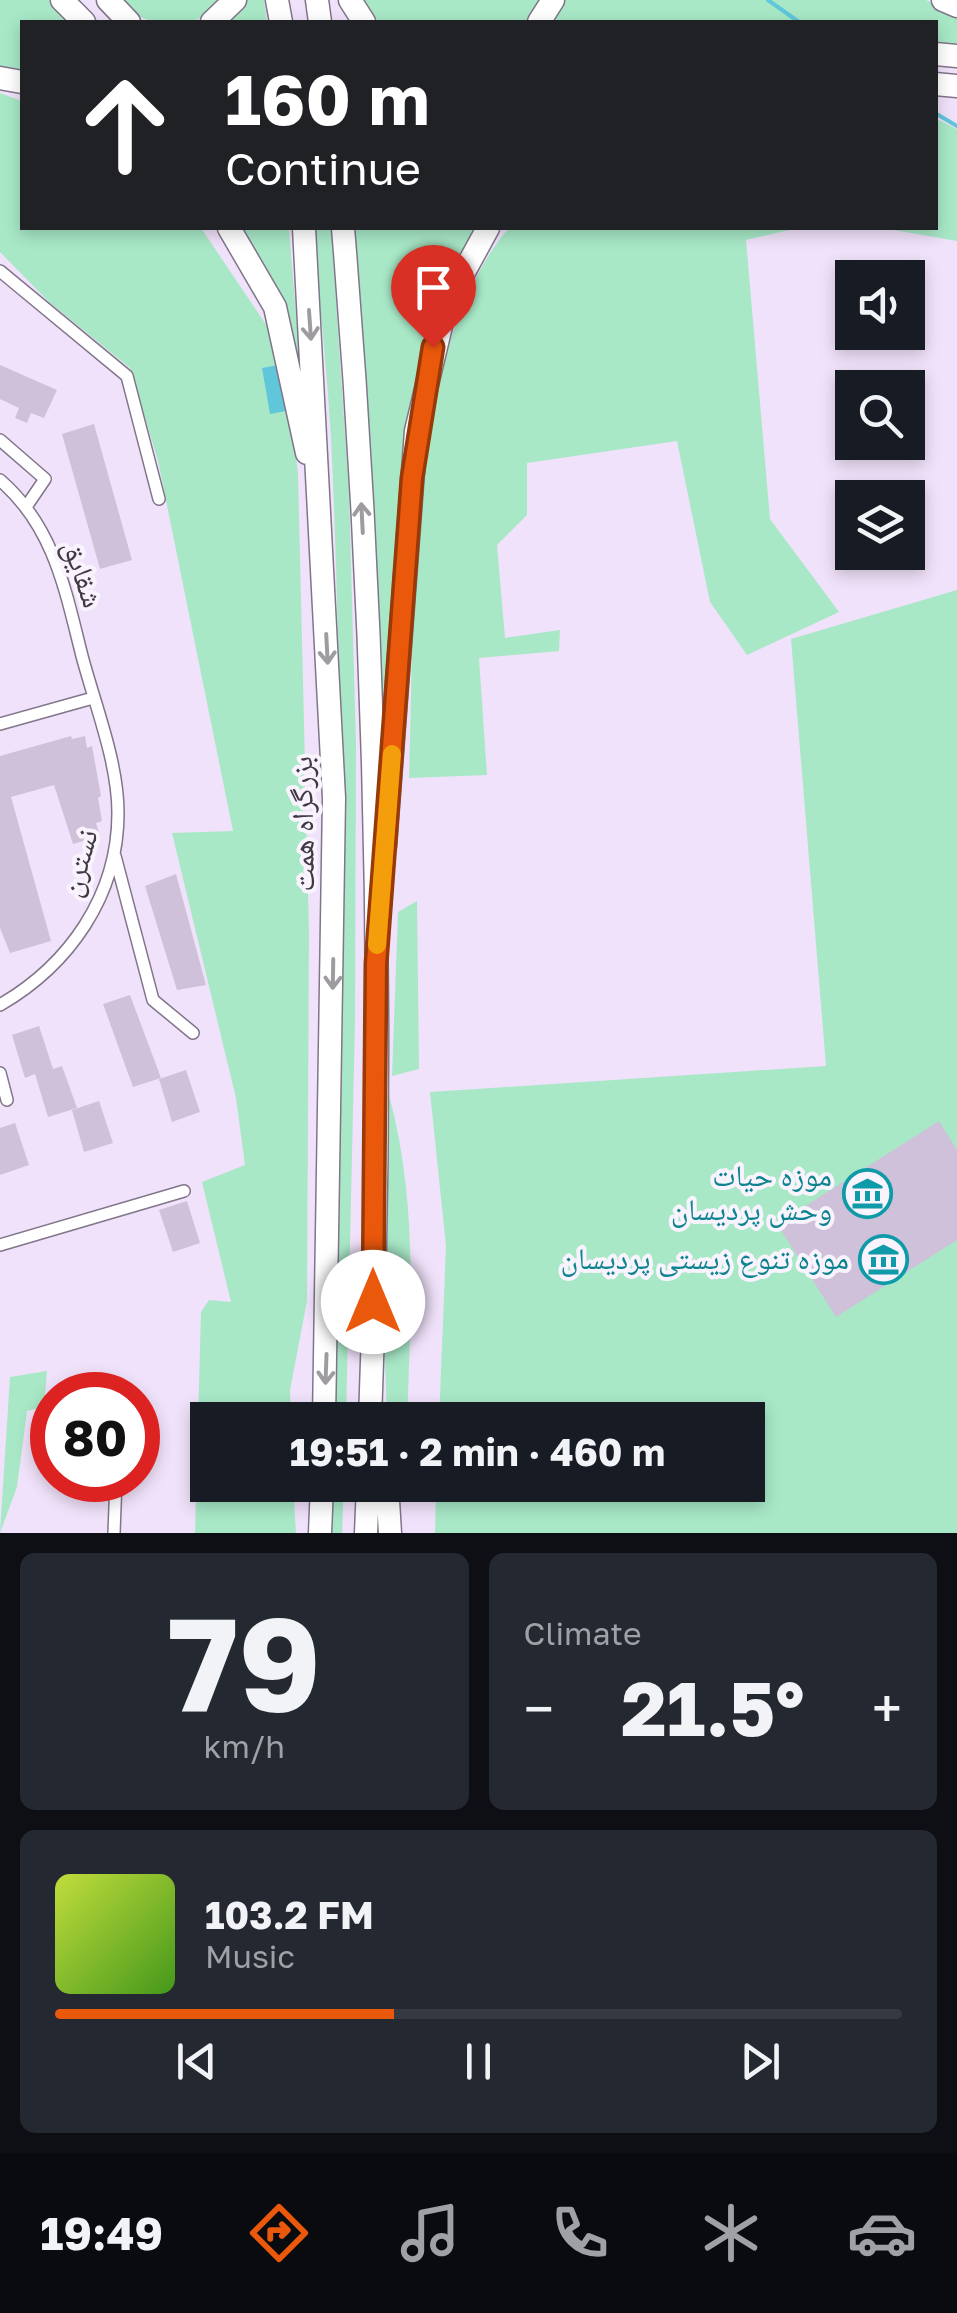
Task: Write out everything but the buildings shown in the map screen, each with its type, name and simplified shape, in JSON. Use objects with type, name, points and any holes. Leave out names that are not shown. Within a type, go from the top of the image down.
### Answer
[{"type":"highway","points":[[62,0],[82,20]]},
{"type":"highway","points":[[108,0],[127,20]]},
{"type":"highway","points":[[214,20],[234,0]]},
{"type":"highway","points":[[943,0],[957,6]]},
{"type":"highway","points":[[230,230],[262,280],[284,335],[321,508]]},
{"type":"highway","name":"بزرگراه همت","points":[[304,230],[334,798],[324,1402]]},
{"type":"highway","points":[[344,230],[362,518],[376,964],[371,1402]]},
{"type":"highway","points":[[376,964],[416,431],[446,304],[487,230]]},
{"type":"highway","points":[[372,1370],[377,1402]]},
{"type":"highway","points":[[320,1533],[321,1502]]},
{"type":"highway","points":[[366,1533],[367,1502]]},
{"type":"highway","points":[[387,1502],[390,1533]]},
{"type":"street","points":[[0,270],[127,376],[159,499]]},
{"type":"street","points":[[0,440],[46,479],[28,504]]},
{"type":"street","name":"شقایق","points":[[0,480],[28,504],[60,568],[93,698]]},
{"type":"street","points":[[0,724],[93,698]]},
{"type":"street","name":"نسترن","points":[[0,1006],[32,987],[66,954],[98,904],[114,853],[118,811],[93,698]]},
{"type":"street","points":[[114,853],[153,1000],[193,1033]]},
{"type":"street","points":[[0,1073],[7,1100]]},
{"type":"street","points":[[0,1244],[184,1191]]},
{"type":"street","points":[[114,1533],[115,1502]]},
{"type":"green space","points":[[0,0],[49,0],[69,20],[20,20],[20,72],[0,69]]},
{"type":"green space","points":[[117,0],[226,0],[194,20],[149,20]]},
{"type":"green space","points":[[244,0],[264,0],[267,20],[227,20]]},
{"type":"green space","points":[[358,0],[544,0],[532,20],[373,20]]},
{"type":"green space","points":[[562,0],[926,0],[957,14],[957,47],[938,46],[938,20],[553,20]]},
{"type":"green space","points":[[0,93],[20,100],[20,230],[202,230],[269,329],[292,424],[298,474],[309,931],[307,1301],[290,1402],[199,1402],[201,1312],[209,1300],[231,1302],[202,1182],[245,1165],[236,1098],[172,833],[233,831],[158,461],[130,368],[49,302],[0,252]]},
{"type":"green space","points":[[938,120],[957,129],[957,241],[894,230],[938,230]]},
{"type":"green space","points":[[243,230],[289,230],[304,414],[281,296]]},
{"type":"green space","points":[[313,230],[331,230],[349,493],[356,744],[355,1021],[346,1402],[333,1402],[340,929],[336,561],[329,412]]},
{"type":"green space","points":[[353,230],[480,230],[444,290],[379,813],[370,447]]},
{"type":"green space","points":[[508,230],[789,230],[746,240],[770,519],[839,612],[747,655],[710,602],[677,441],[527,463],[527,515],[497,545],[505,638],[560,630],[559,651],[479,658],[487,775],[409,778],[415,567],[432,414],[450,344],[475,280]]},
{"type":"green space","points":[[957,590],[957,1533],[435,1533],[436,1502],[765,1502],[765,1402],[440,1402],[446,1246],[430,1092],[826,1066],[791,639]]},
{"type":"green space","points":[[417,901],[419,1069],[392,1076],[398,912]]},
{"type":"green space","points":[[389,1095],[405,1175],[408,1216],[411,1297],[408,1402],[386,1402],[382,1261]]},
{"type":"green space","points":[[30,1374],[30,1410],[17,1487],[0,1533],[10,1377]]},
{"type":"green space","points":[[196,1502],[294,1502],[296,1533],[195,1533]]},
{"type":"green space","points":[[330,1502],[343,1502],[342,1533],[329,1533]]},
{"type":"water","points":[[278,365],[286,411],[270,414],[262,368]]},
{"type":"waterway","points":[[768,0],[796,20]]},
{"type":"waterway","points":[[938,115],[957,126]]},
{"type":"slow traffic","points":[[377,945],[392,754]]},
{"type":"place","name":"موزه حیات وحش پردیسان","points":[[867,1193]]},
{"type":"place","name":"موزه تنوع زیستی پردیسان","points":[[884,1259]]},
{"type":"route","points":[[373,1302],[376,964],[416,431],[433,347]]}]
